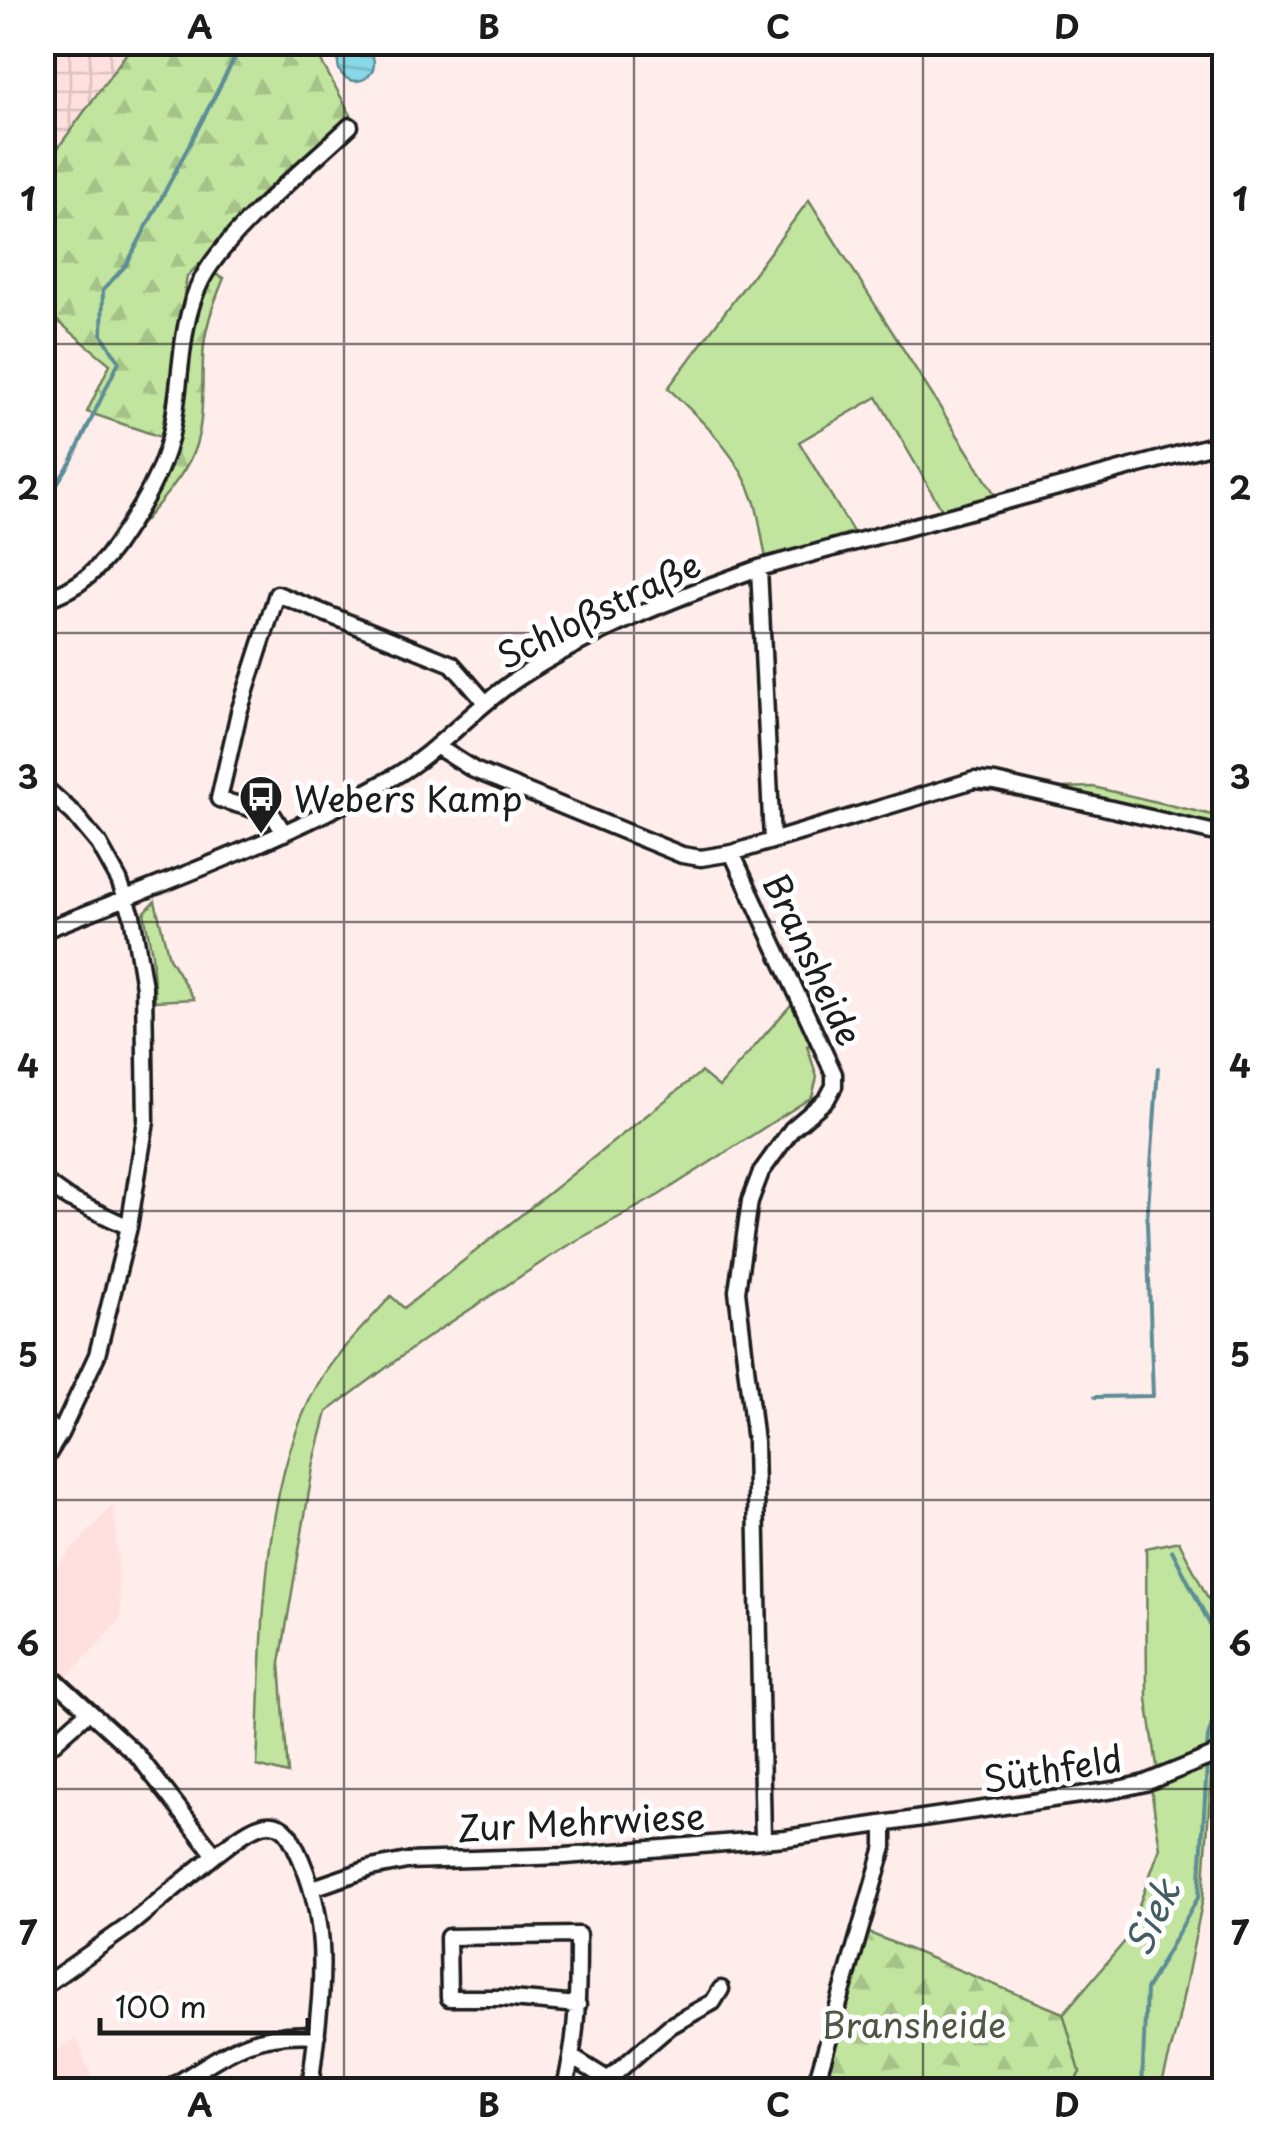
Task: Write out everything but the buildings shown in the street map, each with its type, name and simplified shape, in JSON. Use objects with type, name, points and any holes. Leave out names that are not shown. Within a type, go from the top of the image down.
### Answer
[{"type":"street","points":[[42,600],[73,589],[91,576],[153,488],[170,438],[191,310],[202,279],[236,236],[350,126]]},
{"type":"street","name":"Schloßstraße","points":[[42,931],[284,833],[390,779],[415,764],[485,702],[519,678],[686,594],[759,568],[1224,442]]},
{"type":"street","points":[[759,568],[772,840]]},
{"type":"street","points":[[284,833],[273,815],[218,799],[239,712],[277,594],[452,664],[485,702]]},
{"type":"street","points":[[436,746],[474,770],[682,855],[701,858],[732,853],[974,780],[1224,834]]},
{"type":"street","points":[[42,785],[88,828],[110,862],[126,898],[137,934],[144,987],[146,1121],[129,1227],[96,1355],[42,1464]]},
{"type":"street","name":"Bransheide","points":[[732,853],[834,1074],[834,1086],[827,1099],[792,1129],[761,1172],[750,1201],[737,1291],[755,1442],[763,1840]]},
{"type":"street","points":[[42,1180],[70,1199],[129,1227]]},
{"type":"street","points":[[42,1420],[60,1434]]},
{"type":"street","points":[[42,1668],[138,1756],[215,1855]]},
{"type":"street","points":[[42,1753],[89,1711]]},
{"type":"street","name":"Süthfeld","points":[[856,1828],[1128,1788],[1224,1750]]},
{"type":"street","points":[[42,1987],[127,1928],[215,1855],[257,1826],[270,1822],[282,1826],[301,1856],[313,1888],[322,1932],[318,2035],[310,2090]]},
{"type":"street","points":[[814,2090],[884,1846],[884,1824]]},
{"type":"street","name":"Zur Mehrwiese","points":[[313,1888],[371,1868],[407,1861],[566,1856],[763,1840],[856,1828]]},
{"type":"street","points":[[564,2090],[573,2058],[578,2005],[578,1935],[448,1937],[449,1998],[578,2005]]},
{"type":"street","points":[[573,2058],[602,2084],[687,2014],[713,2002],[721,1989]]},
{"type":"street","points":[[167,2090],[271,2034],[318,2035]]},
{"type":"shaded area","points":[[43,43],[134,43],[43,170]]},
{"type":"shaded area","points":[[114,1504],[121,1619],[67,1677],[43,1653],[43,1581]]},
{"type":"shaded area","points":[[76,2038],[97,2090],[43,2090],[43,2059]]},
{"type":"green space","points":[[134,43],[311,43],[352,117],[187,276],[161,437],[87,412],[110,364],[43,309],[42,170]]},
{"type":"green space","points":[[809,200],[996,496],[942,510],[877,397],[799,442],[853,532],[766,558],[755,503],[740,469],[719,440],[668,388]]},
{"type":"green space","points":[[214,274],[224,278],[205,336],[202,413],[193,453],[164,498],[128,540],[157,491],[176,439],[197,311]]},
{"type":"green space","points":[[1093,787],[1212,815],[1224,822],[1224,830],[1062,788]]},
{"type":"green space","points":[[155,901],[169,958],[194,999],[155,1001],[144,913]]},
{"type":"green space","points":[[797,998],[816,1042],[807,1046],[817,1077],[812,1097],[659,1195],[565,1247],[422,1341],[327,1412],[314,1462],[280,1663],[288,1774],[257,1766],[263,1621],[274,1520],[298,1426],[325,1372],[391,1296],[404,1308],[701,1072],[719,1087]]},
{"type":"green space","points":[[1179,1541],[1224,1630],[1224,1703],[1213,1747],[1158,1773],[1147,1699],[1146,1548]]},
{"type":"green space","points":[[1212,1762],[1203,1898],[1160,2090],[1070,2090],[1080,2072],[1063,2014],[1126,1940],[1160,1848],[1151,1788]]},
{"type":"green space","name":"Bransheide","points":[[867,1932],[1063,2013],[1080,2072],[1070,2090],[820,2090]]},
{"type":"water","points":[[356,45],[369,50],[374,63],[369,76],[356,81],[343,76],[338,63],[343,50]]},
{"type":"waterway","points":[[42,507],[71,462],[119,361],[102,335],[103,290],[127,264],[243,42]]},
{"type":"waterway","points":[[1095,1397],[1153,1396],[1147,1222],[1158,1068]]},
{"type":"waterway","name":"Siek","points":[[1172,1550],[1224,1652]]},
{"type":"waterway","name":"Siek","points":[[1207,1750],[1224,1684]]},
{"type":"waterway","name":"Siek","points":[[1142,2090],[1146,1990],[1199,1896],[1207,1764]]},
{"type":"place","name":"Webers Kamp","points":[[261,835]]}]
